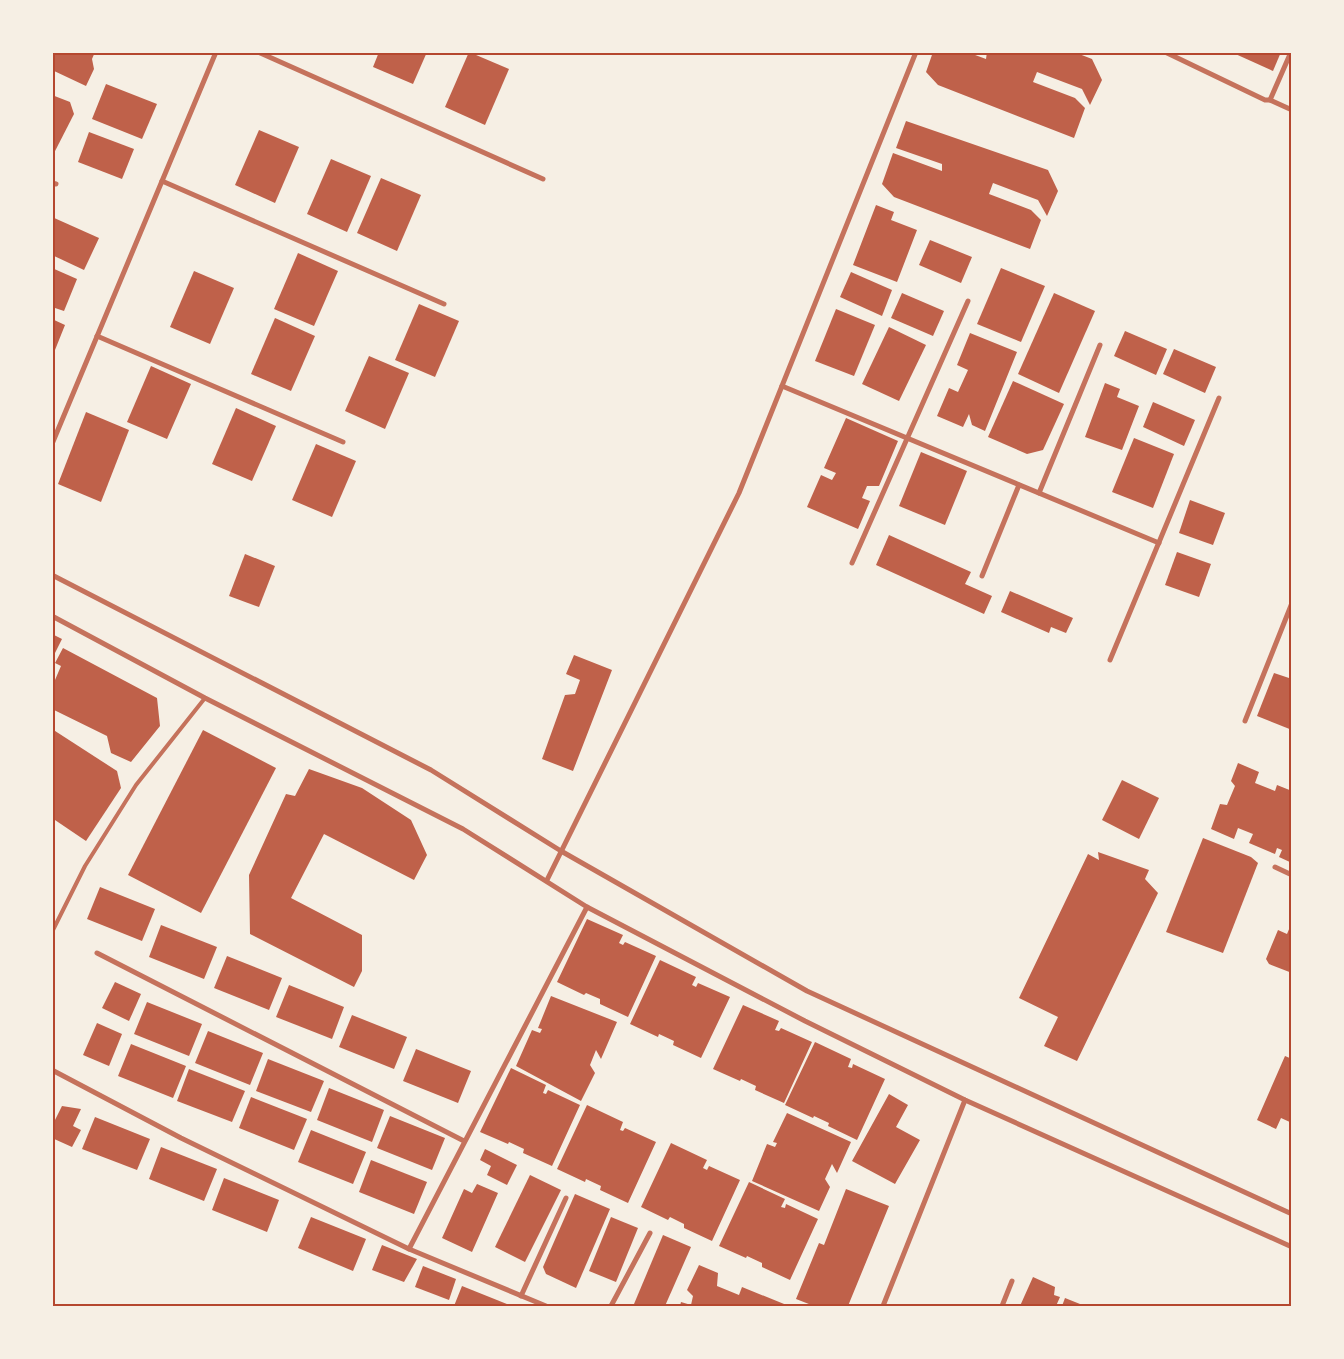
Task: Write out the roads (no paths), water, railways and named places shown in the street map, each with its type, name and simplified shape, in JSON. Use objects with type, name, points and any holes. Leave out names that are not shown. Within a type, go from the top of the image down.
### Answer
[{"type":"street","points":[[52,444],[216,52]]},
{"type":"street","points":[[258,52],[543,179]]},
{"type":"street","points":[[547,880],[739,493],[916,52]]},
{"type":"street","points":[[1166,52],[1266,100],[1292,110]]},
{"type":"street","points":[[1270,100],[1291,52]]},
{"type":"street","points":[[162,181],[444,304]]},
{"type":"street","points":[[852,563],[906,437],[968,302]]},
{"type":"street","points":[[97,336],[343,442]]},
{"type":"street","points":[[1039,493],[1100,345]]},
{"type":"street","points":[[782,386],[1159,542]]},
{"type":"street","points":[[1110,660],[1219,398]]},
{"type":"street","points":[[982,576],[1019,485]]},
{"type":"street","points":[[52,575],[431,770],[561,851],[807,991],[1292,1214]]},
{"type":"street","points":[[1245,721],[1292,603]]},
{"type":"street","points":[[52,616],[205,698],[463,829],[547,880],[587,907],[805,1021],[965,1100],[1292,1247]]},
{"type":"street","points":[[1275,867],[1292,874]]},
{"type":"street","points":[[409,1249],[587,907]]},
{"type":"street","points":[[97,953],[464,1141]]},
{"type":"street","points":[[52,1070],[181,1138],[409,1249],[546,1306]]},
{"type":"street","points":[[883,1306],[965,1100]]},
{"type":"street","points":[[521,1296],[566,1198]]},
{"type":"street","points":[[611,1306],[650,1233]]},
{"type":"street","points":[[1002,1306],[1012,1281]]},
{"type":"lane","points":[[52,932],[85,866],[136,785],[205,698]]}]
